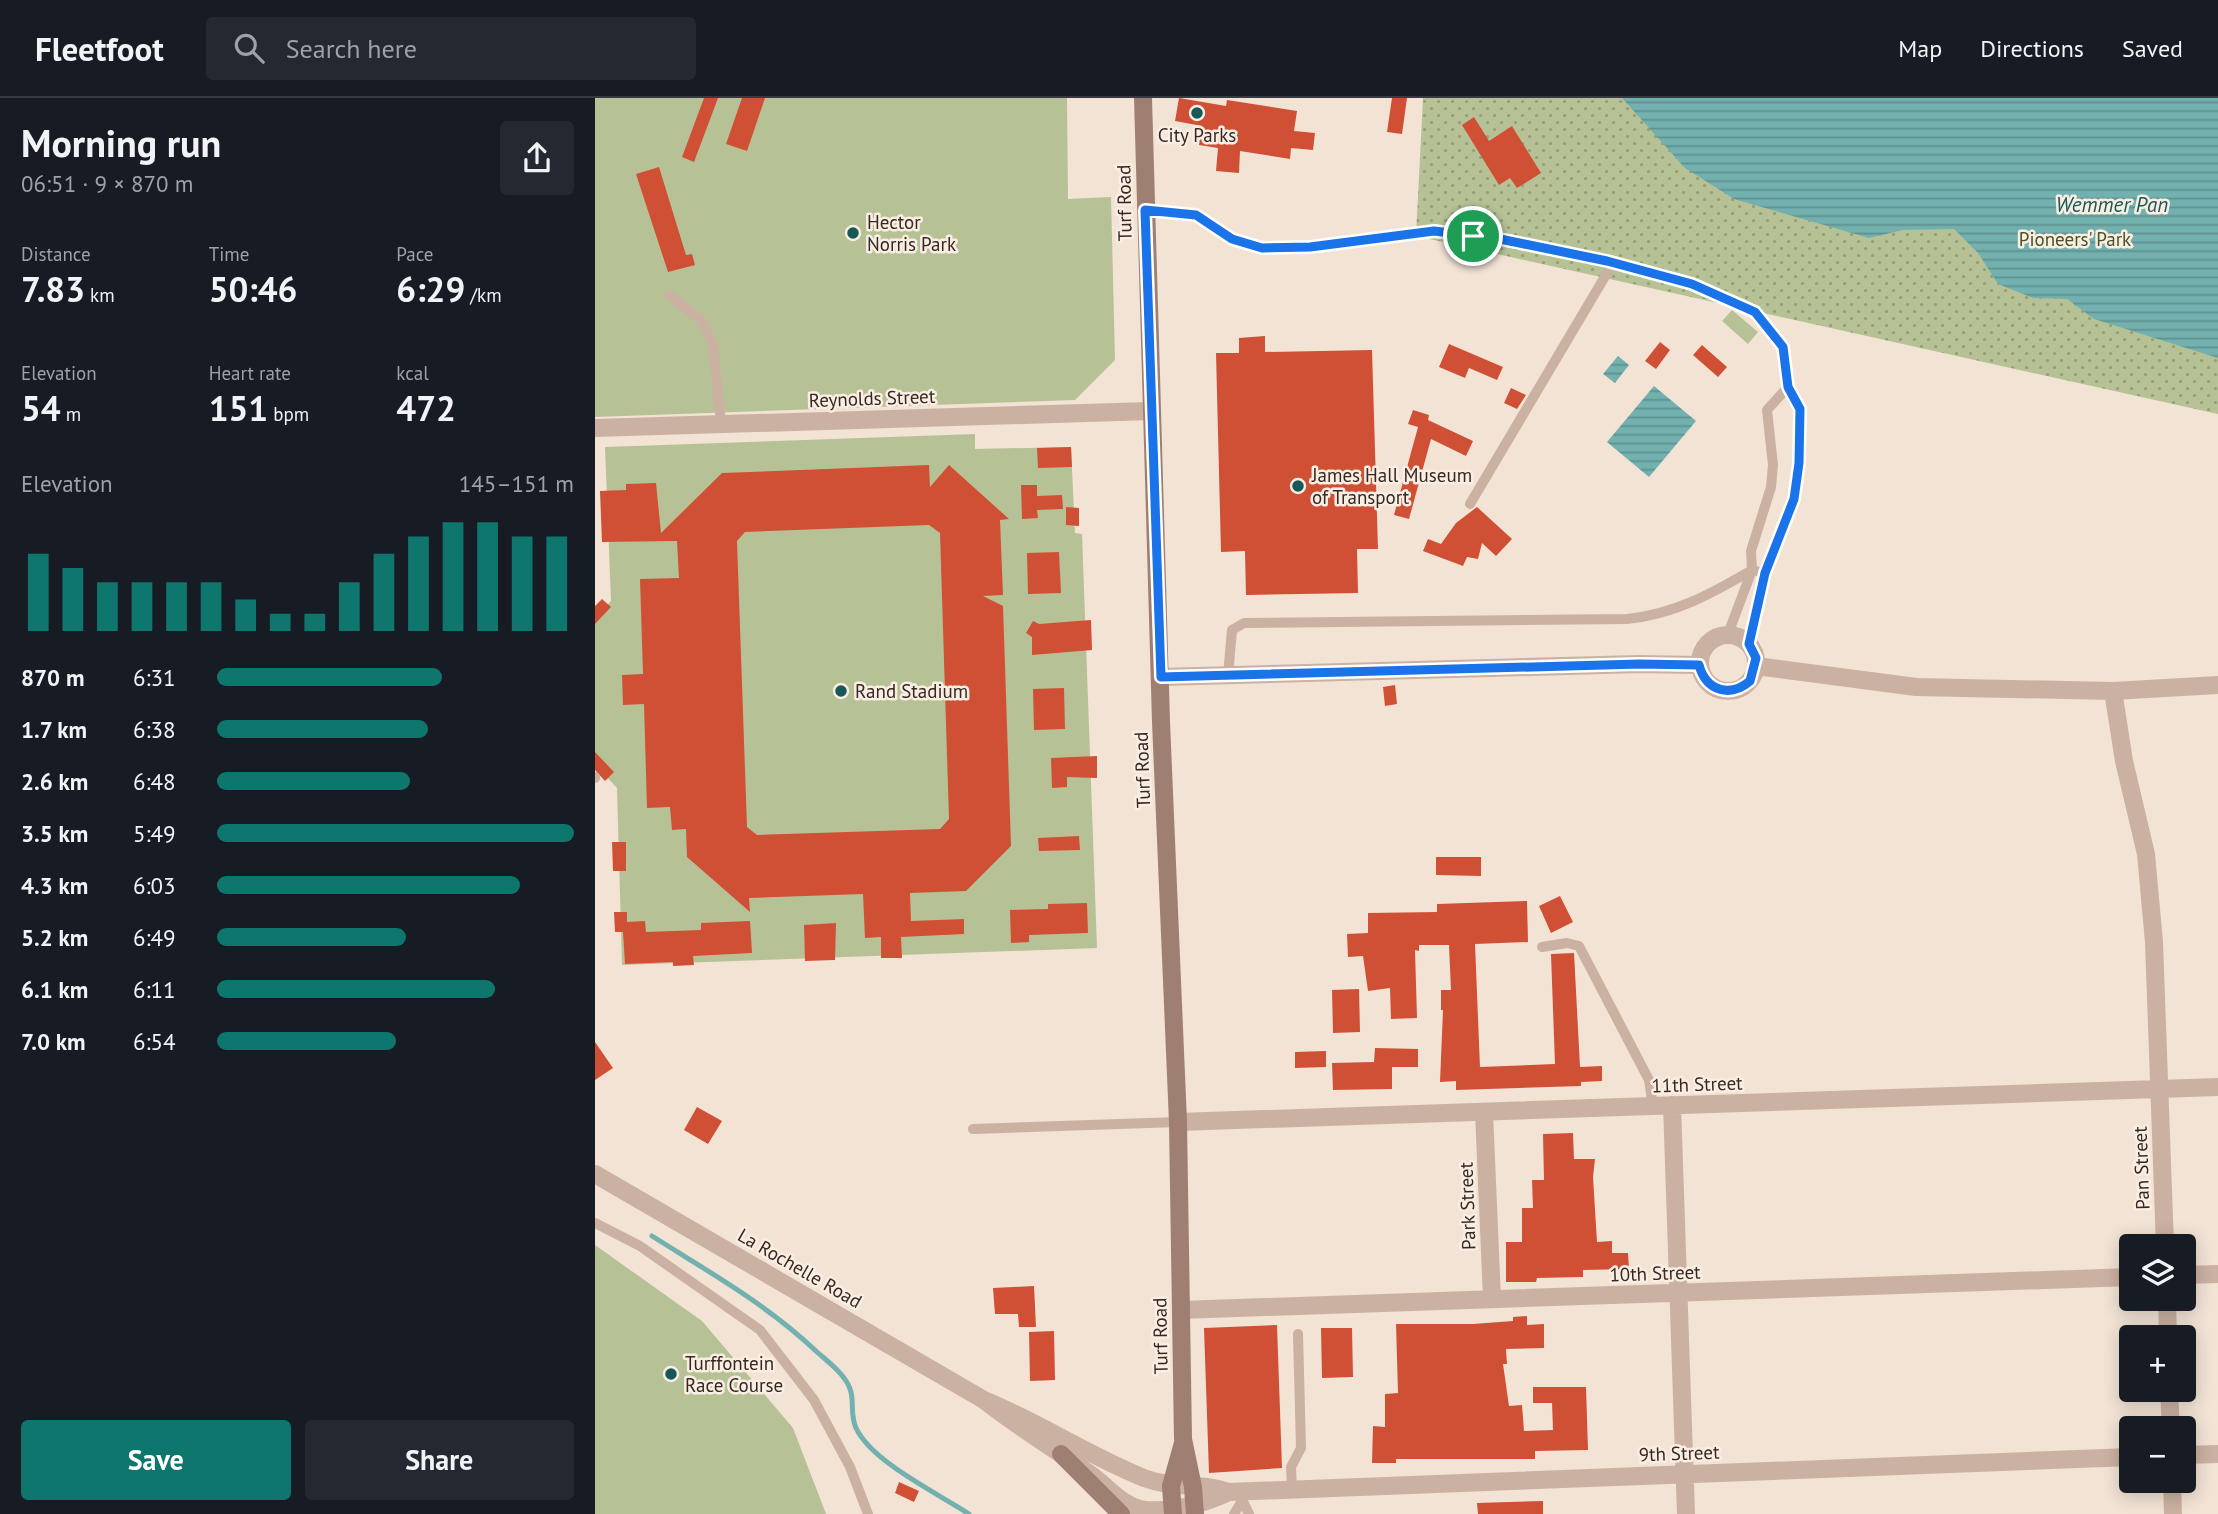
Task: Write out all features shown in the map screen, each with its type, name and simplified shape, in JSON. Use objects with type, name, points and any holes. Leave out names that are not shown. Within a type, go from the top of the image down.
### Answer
[{"type":"main road","name":"Turf Road","points":[[1143,98],[1151,411],[1178,1122],[1183,1440],[1195,1510]]},
{"type":"main road","name":"Turf Road","points":[[1172,1511],[1171,1486],[1183,1440]]},
{"type":"main road","points":[[1061,1454],[1121,1514]]},
{"type":"street","name":"Reynolds Street","points":[[595,428],[1151,411]]},
{"type":"street","points":[[1728,634],[1749,644],[1756,666],[1750,681],[1728,691],[1720,690],[1706,681],[1699,665],[1707,644],[1728,634]]},
{"type":"street","points":[[1161,677],[1627,664],[1699,665]]},
{"type":"street","points":[[1756,666],[1916,687],[2113,691],[2218,685]]},
{"type":"street","name":"Pan Street","points":[[2113,691],[2124,761],[2146,854],[2154,943],[2165,1234]]},
{"type":"street","name":"11th Street","points":[[1178,1122],[2218,1087]]},
{"type":"street","points":[[1672,1105],[1686,1514]]},
{"type":"street","name":"Park Street","points":[[1484,1112],[1492,1299]]},
{"type":"street","name":"La Rochelle Road","points":[[595,1174],[984,1400],[1026,1433],[1061,1454],[1133,1507],[1143,1510],[1195,1510]]},
{"type":"street","points":[[2196,1275],[2218,1274]]},
{"type":"street","name":"10th Street","points":[[1181,1310],[2119,1277]]},
{"type":"street","name":"La Rochelle Road","points":[[984,1400],[1026,1417],[1129,1471],[1171,1486],[1193,1487]]},
{"type":"street","points":[[2196,1455],[2218,1454]]},
{"type":"street","name":"9th Street","points":[[1193,1487],[1236,1494],[1292,1489],[2119,1457]]},
{"type":"street","points":[[2172,1493],[2173,1514]]},
{"type":"street","name":"9th Street","points":[[1195,1510],[1236,1494]]},
{"type":"lane","points":[[1145,210],[1196,215],[1232,239],[1262,248],[1310,247],[1434,231],[1500,239],[1613,263],[1692,284],[1755,312],[1783,347],[1788,387],[1800,409],[1798,478],[1790,512],[1765,573],[1749,644]]},
{"type":"lane","points":[[1470,504],[1613,263]]},
{"type":"lane","points":[[669,295],[702,321],[713,344],[721,424]]},
{"type":"lane","points":[[1728,634],[1752,570],[1751,551],[1771,487],[1773,465],[1767,410],[1788,387]]},
{"type":"lane","points":[[1229,676],[1232,630],[1244,623],[1643,617],[1671,612],[1698,601],[1752,570],[1765,573]]},
{"type":"lane","points":[[1542,947],[1567,943],[1579,947],[1649,1080],[1653,1106]]},
{"type":"lane","points":[[972,1129],[1178,1122]]},
{"type":"lane","points":[[595,1223],[640,1246],[760,1330],[814,1400],[850,1467],[867,1514]]},
{"type":"lane","points":[[1292,1489],[1291,1467],[1301,1448],[1299,1334]]},
{"type":"lane","points":[[1234,1514],[1236,1494]]},
{"type":"lane","points":[[1236,1494],[1249,1514]]},
{"type":"green space","name":"Hector Norris Park","points":[[595,98],[1067,98],[1068,199],[1111,197],[1115,360],[1075,400],[595,417]]},
{"type":"green space","name":"Pioneers' Park","points":[[1423,98],[2218,98],[2218,414],[1416,236]]},
{"type":"green space","points":[[1732,310],[1758,332],[1748,344],[1722,321]]},
{"type":"green space","name":"Rand Stadium","points":[[975,434],[975,449],[1071,447],[1075,533],[1082,534],[1097,948],[622,965],[617,788],[595,765],[595,618],[611,601],[605,447]]},
{"type":"green space","name":"Turffontein Race Course","points":[[595,1245],[702,1321],[793,1428],[826,1514],[595,1514]]},
{"type":"water","name":"Wemmer Pan","points":[[1622,98],[2218,98],[2218,358],[2094,319],[2067,299],[2033,298],[1998,284],[1978,253],[1954,229],[1903,230],[1869,238],[1734,199],[1685,168]]},
{"type":"water","points":[[1618,356],[1629,365],[1615,383],[1603,374]]},
{"type":"water","points":[[1654,386],[1696,421],[1649,477],[1607,442]]},
{"type":"building","points":[[704,98],[718,98],[694,162],[682,157]]},
{"type":"building","points":[[742,98],[765,98],[747,151],[726,144]]},
{"type":"building","points":[[1179,98],[1226,106],[1227,100],[1297,111],[1294,131],[1315,133],[1313,150],[1291,148],[1290,159],[1240,151],[1239,173],[1216,171],[1218,148],[1199,145],[1202,126],[1175,121]]},
{"type":"building","points":[[1392,98],[1407,98],[1402,134],[1387,132]]},
{"type":"building","points":[[1474,117],[1489,141],[1512,126],[1541,173],[1517,188],[1510,178],[1499,185],[1462,125]]},
{"type":"building","points":[[659,167],[686,255],[692,254],[695,265],[668,272],[636,174]]},
{"type":"building","points":[[1265,336],[1265,352],[1372,350],[1378,549],[1357,549],[1358,593],[1246,595],[1245,551],[1221,552],[1216,353],[1239,353],[1239,338]]},
{"type":"building","points":[[1660,342],[1670,350],[1656,369],[1645,361]]},
{"type":"building","points":[[1449,344],[1503,367],[1497,380],[1469,368],[1465,378],[1439,367]]},
{"type":"building","points":[[1702,345],[1727,367],[1718,377],[1693,355]]},
{"type":"building","points":[[1511,388],[1526,395],[1517,409],[1504,403]]},
{"type":"building","points":[[1413,410],[1429,415],[1428,420],[1473,441],[1466,456],[1431,439],[1409,519],[1394,515],[1418,427],[1408,424]]},
{"type":"building","points":[[1071,447],[1072,467],[1038,468],[1037,448]]},
{"type":"building","points":[[929,465],[930,487],[949,465],[1009,519],[1000,520],[1003,595],[983,596],[1003,606],[1011,846],[966,891],[910,893],[911,921],[964,919],[964,934],[901,937],[902,958],[881,958],[881,937],[865,938],[863,894],[749,898],[750,912],[687,857],[686,829],[672,830],[670,807],[647,808],[644,704],[623,705],[622,675],[643,674],[640,579],[679,578],[677,541],[602,542],[600,491],[626,490],[626,484],[656,483],[661,533],[722,473]],"holes":[[[929,525],[940,533],[949,819],[940,829],[757,835],[747,827],[737,541],[745,532]]]},
{"type":"building","points":[[1021,485],[1037,485],[1037,496],[1062,495],[1063,509],[1037,510],[1038,518],[1022,519]]},
{"type":"building","points":[[1066,507],[1079,508],[1079,526],[1066,525]]},
{"type":"building","points":[[1477,507],[1512,539],[1496,556],[1482,543],[1478,559],[1467,557],[1463,566],[1423,551],[1428,539],[1441,544],[1456,523]]},
{"type":"building","points":[[1059,552],[1061,593],[1028,594],[1027,553]]},
{"type":"building","points":[[602,599],[611,607],[595,624],[595,606]]},
{"type":"building","points":[[1091,620],[1092,650],[1032,655],[1032,637],[1026,633],[1033,621],[1039,624]]},
{"type":"building","points":[[1395,685],[1397,704],[1385,706],[1383,687]]},
{"type":"building","points":[[1064,688],[1065,729],[1034,730],[1033,689]]},
{"type":"building","points":[[595,752],[614,772],[605,781],[595,770]]},
{"type":"building","points":[[1097,756],[1097,778],[1067,777],[1067,787],[1052,788],[1051,758]]},
{"type":"building","points":[[1079,836],[1080,850],[1039,851],[1038,838]]},
{"type":"building","points":[[612,842],[626,842],[626,871],[613,871]]},
{"type":"building","points":[[1436,857],[1481,857],[1481,876],[1436,875]]},
{"type":"building","points":[[1560,896],[1573,922],[1551,933],[1539,906]]},
{"type":"building","points":[[1527,901],[1528,942],[1475,944],[1480,1067],[1555,1064],[1551,954],[1574,953],[1580,1067],[1602,1066],[1602,1081],[1581,1082],[1581,1086],[1456,1090],[1456,1081],[1440,1082],[1443,1010],[1441,990],[1451,990],[1449,945],[1419,945],[1419,951],[1415,950],[1417,1018],[1391,1019],[1390,988],[1368,991],[1363,956],[1348,957],[1347,934],[1368,933],[1368,913],[1437,912],[1437,904]]},
{"type":"building","points":[[1087,903],[1088,933],[1029,935],[1029,942],[1011,943],[1010,910],[1048,909],[1048,904]]},
{"type":"building","points":[[614,912],[627,912],[627,922],[645,921],[646,932],[701,930],[701,923],[750,921],[752,953],[693,956],[694,965],[673,966],[673,962],[625,964],[623,932],[615,932]]},
{"type":"building","points":[[836,923],[835,960],[805,961],[804,925]]},
{"type":"building","points":[[1359,989],[1360,1032],[1333,1033],[1332,990]]},
{"type":"building","points":[[595,1042],[613,1068],[595,1080]]},
{"type":"building","points":[[1375,1048],[1418,1049],[1418,1067],[1392,1067],[1392,1089],[1333,1090],[1332,1063],[1374,1062]]},
{"type":"building","points":[[1326,1051],[1326,1067],[1295,1068],[1295,1052]]},
{"type":"building","points":[[697,1107],[722,1121],[708,1144],[684,1130]]},
{"type":"building","points":[[1573,1133],[1574,1159],[1595,1159],[1593,1177],[1597,1242],[1612,1241],[1612,1253],[1628,1253],[1629,1269],[1583,1270],[1583,1277],[1506,1282],[1506,1242],[1522,1242],[1522,1208],[1533,1208],[1532,1180],[1544,1180],[1543,1134]]},
{"type":"building","points":[[1034,1286],[1036,1327],[1019,1327],[1018,1314],[995,1314],[993,1288]]},
{"type":"building","points":[[1527,1316],[1527,1325],[1544,1324],[1544,1348],[1506,1349],[1507,1364],[1503,1364],[1509,1406],[1522,1405],[1524,1431],[1553,1430],[1552,1403],[1533,1403],[1533,1387],[1586,1387],[1588,1450],[1535,1451],[1535,1459],[1396,1459],[1396,1463],[1372,1463],[1373,1426],[1385,1427],[1385,1394],[1398,1393],[1396,1324],[1473,1324],[1513,1321],[1513,1317]]},
{"type":"building","points":[[1277,1325],[1282,1468],[1209,1473],[1204,1328]]},
{"type":"building","points":[[1321,1328],[1352,1328],[1353,1377],[1322,1378]]},
{"type":"building","points":[[1054,1331],[1055,1380],[1030,1381],[1029,1332]]},
{"type":"building","points":[[899,1482],[919,1491],[914,1502],[895,1493]]},
{"type":"building","points":[[1543,1501],[1543,1514],[1478,1514],[1477,1503]]},
{"type":"waterway","points":[[652,1236],[779,1319],[835,1367],[851,1391],[854,1421],[864,1441],[890,1465],[969,1514]]},
{"type":"place","name":"City Parks","points":[[1197,113]]},
{"type":"place","name":"Hector Norris Park","points":[[853,233]]},
{"type":"place","name":"James Hall Museum of Transport","points":[[1298,486]]},
{"type":"place","name":"Rand Stadium","points":[[841,691]]},
{"type":"place","name":"Turffontein Race Course","points":[[671,1374]]},
{"type":"route","points":[[1145,210],[1169,210],[1196,215],[1246,246],[1262,248],[1310,247],[1401,233],[1434,231],[1473,236],[1607,261],[1692,284],[1755,312],[1783,347],[1788,387],[1800,409],[1798,478],[1790,512],[1765,573],[1749,644],[1756,658],[1754,674],[1750,681],[1737,690],[1720,690],[1706,681],[1699,665],[1639,664],[1161,677],[1145,210]]}]
